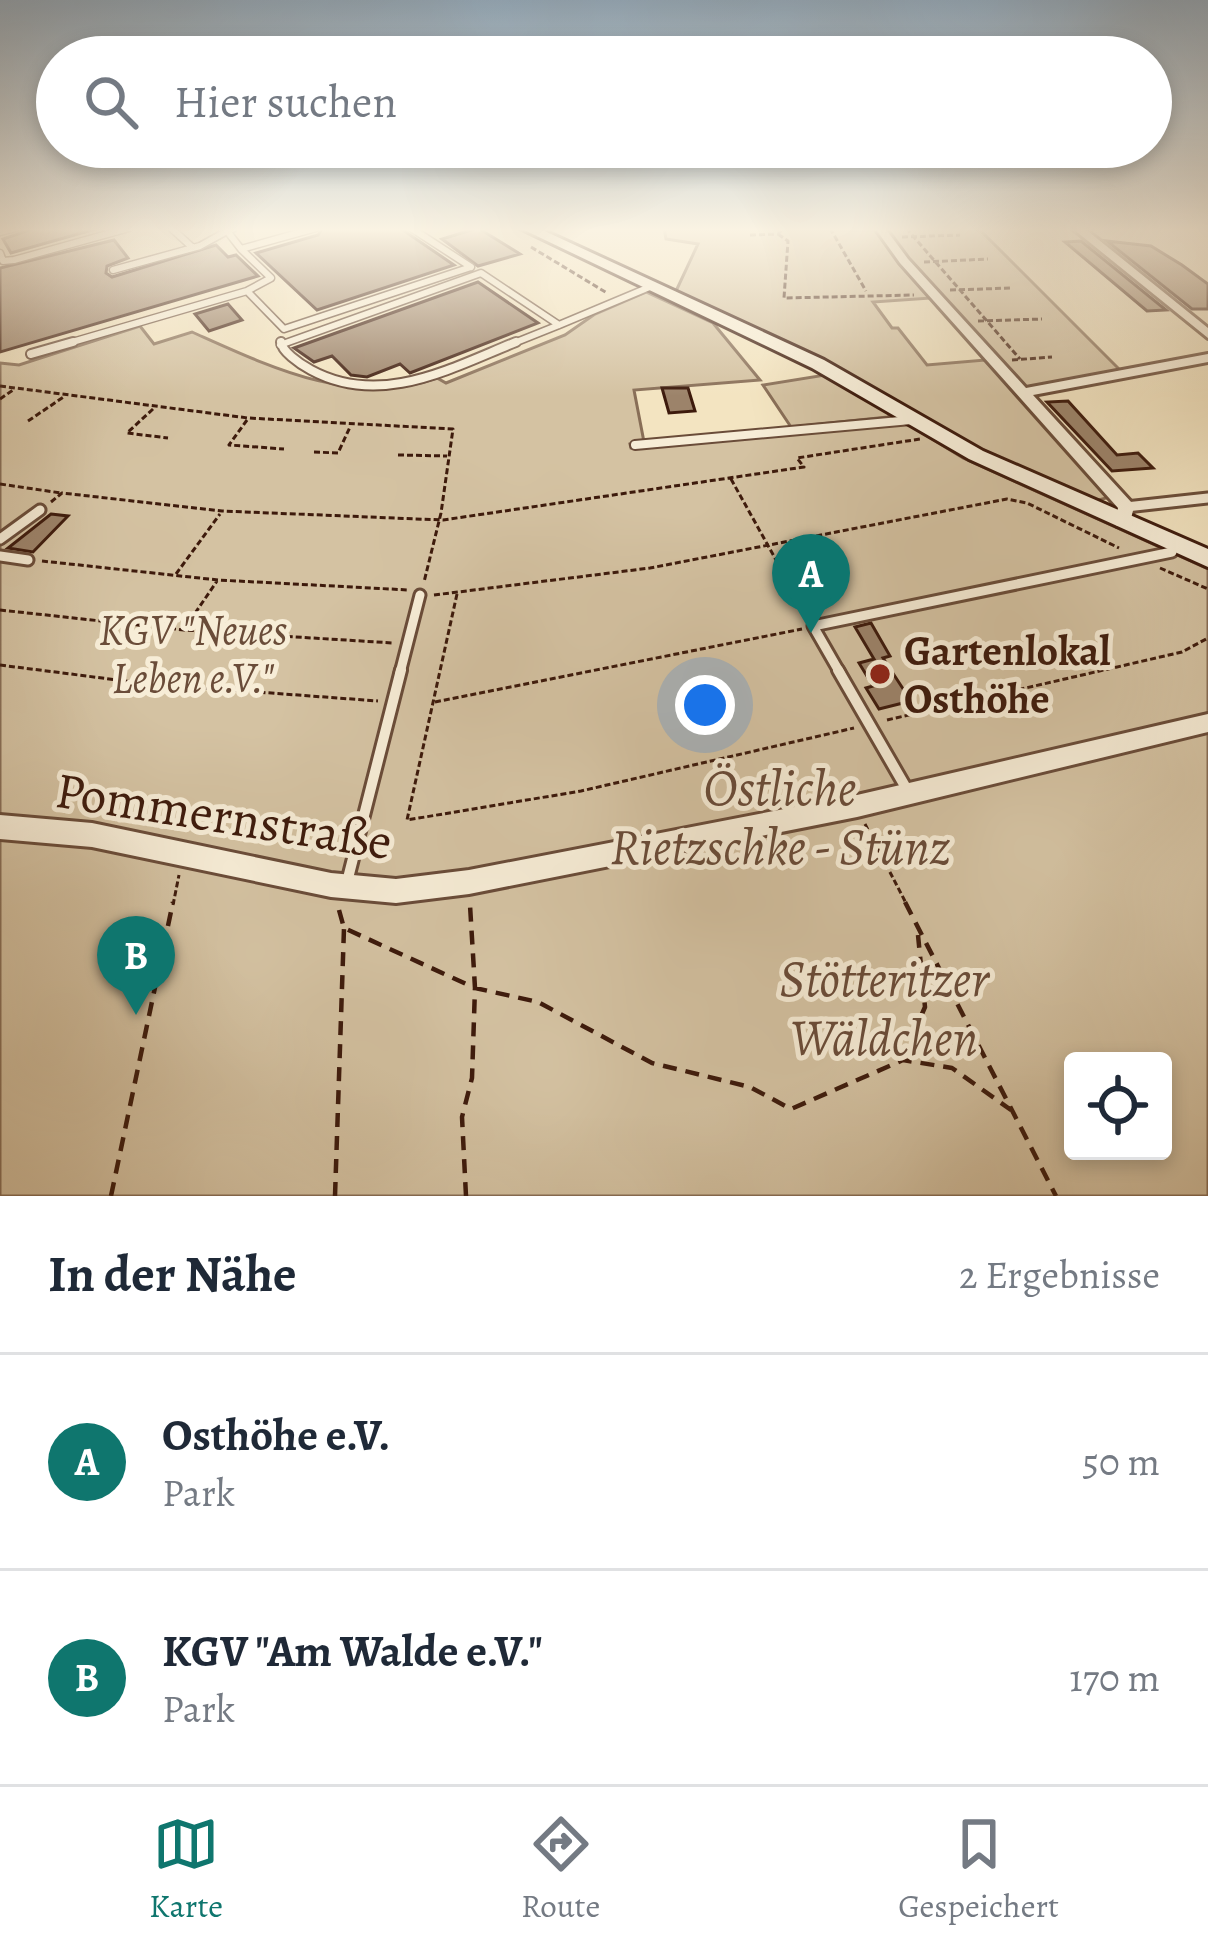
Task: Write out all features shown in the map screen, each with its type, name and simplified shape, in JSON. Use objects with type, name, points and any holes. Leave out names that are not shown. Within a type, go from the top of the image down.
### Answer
[{"type":"main road","points":[[647,284],[818,364],[935,432],[1125,515],[1208,560]]},
{"type":"street","points":[[925,284],[1119,494],[1125,515]]},
{"type":"street","points":[[1146,284],[1208,334]]},
{"type":"street","points":[[1022,393],[1208,358]]},
{"type":"street","name":"Pommernstraße","points":[[0,826],[92,835],[338,886],[396,892],[857,806],[1208,723]]},
{"type":"lane","points":[[32,354],[268,284]]},
{"type":"lane","points":[[247,291],[284,329],[420,284]]},
{"type":"lane","points":[[450,284],[278,343],[294,364],[311,374],[361,385],[415,382],[652,286]]},
{"type":"lane","points":[[497,284],[559,325]]},
{"type":"lane","points":[[635,445],[913,419]]},
{"type":"lane","points":[[1125,515],[1208,497]]},
{"type":"lane","points":[[0,539],[40,510]]},
{"type":"lane","points":[[909,794],[813,626],[1172,552]]},
{"type":"lane","points":[[0,556],[28,560]]},
{"type":"lane","points":[[338,886],[420,595]]},
{"type":"path","points":[[592,284],[619,300]]},
{"type":"path","points":[[785,284],[784,298],[933,294]]},
{"type":"path","points":[[862,284],[867,293]]},
{"type":"path","points":[[954,284],[1020,359]]},
{"type":"path","points":[[950,290],[1012,288]]},
{"type":"path","points":[[976,321],[1042,320]]},
{"type":"path","points":[[1010,360],[1052,357]]},
{"type":"path","points":[[0,386],[248,418],[453,429],[439,520],[420,595],[556,585],[770,550],[1006,499],[1027,503],[1208,590]]},
{"type":"path","points":[[0,399],[14,388]]},
{"type":"path","points":[[28,421],[66,395]]},
{"type":"path","points":[[154,407],[127,433],[168,438]]},
{"type":"path","points":[[248,418],[230,445],[284,448]]},
{"type":"path","points":[[314,452],[338,453],[350,425]]},
{"type":"path","points":[[0,484],[221,511],[439,520],[804,467],[797,458],[914,442],[935,432]]},
{"type":"path","points":[[398,455],[449,456]]},
{"type":"path","points":[[433,702],[813,626],[730,478]]},
{"type":"path","points":[[40,510],[62,494]]},
{"type":"path","points":[[175,575],[221,511]]},
{"type":"path","points":[[28,560],[218,580],[407,590]]},
{"type":"path","points":[[184,630],[218,580]]},
{"type":"path","points":[[457,593],[407,820],[581,791],[1182,652],[1208,638]]},
{"type":"path","points":[[0,610],[184,630],[385,643]]},
{"type":"path","points":[[0,665],[149,684],[392,702]]},
{"type":"path","points":[[857,806],[1056,1196]]},
{"type":"path","points":[[111,1196],[180,871]]},
{"type":"path","points":[[466,1196],[462,1117],[472,1078],[475,988],[469,882]]},
{"type":"path","points":[[335,1196],[344,928],[338,886]]},
{"type":"path","points":[[344,928],[475,988],[538,1002],[652,1063],[750,1087],[791,1108],[903,1060],[952,1068],[1012,1110]]},
{"type":"path","points":[[903,1060],[925,1007],[918,928]]},
{"type":"green space","points":[[679,284],[919,284],[931,298],[873,302],[892,328],[898,328],[927,365],[985,360],[1110,497],[1095,501],[970,444],[823,359],[676,291]]},
{"type":"green space","points":[[928,284],[1034,284],[1120,370],[1025,389]]},
{"type":"green space","name":"Östliche Rietzschke - Stünz","points":[[646,292],[713,323],[760,380],[634,390],[644,442],[630,444],[631,448],[906,423],[963,458],[1208,569],[1208,1196],[0,1196],[0,363],[19,365],[140,326],[154,344],[192,332],[312,379],[374,388],[437,378],[446,383],[565,335],[595,314]]},
{"type":"green space","points":[[825,375],[890,414],[791,427],[763,385]]},
{"type":"building","points":[[0,284],[231,284],[0,352]]},
{"type":"building","points":[[289,284],[397,284],[317,310]]},
{"type":"building","points":[[473,284],[481,284],[538,323],[410,373],[400,364],[367,377],[351,375],[332,356],[314,362],[294,348]]},
{"type":"building","points":[[1115,284],[1134,284],[1166,310],[1147,311]]},
{"type":"building","points":[[1161,284],[1208,284],[1208,309],[1192,309]]},
{"type":"building","points":[[228,304],[242,320],[209,331],[195,314]]},
{"type":"building","points":[[662,388],[688,388],[695,411],[669,413]]},
{"type":"building","points":[[1068,401],[1117,455],[1138,453],[1153,468],[1112,471],[1047,402]]},
{"type":"building","points":[[51,514],[68,516],[33,552],[8,548]]},
{"type":"building","name":"Gartenlokal Osthöhe","points":[[871,623],[890,656],[883,658],[911,701],[879,709],[866,688],[873,686],[859,663],[874,659],[855,627]]},
{"type":"place","name":"Osthöhe e.V.","points":[[811,633]]},
{"type":"place","name":"Gartenlokal Osthöhe","points":[[880,674]]},
{"type":"place","name":"KGV \"Am Walde e.V.\"","points":[[136,1015]]},
{"type":"park label","name":"KGV \"Neues Leben e.V.\"","points":[[193,653]]},
{"type":"park label","name":"Stötteritzer Wäldchen","points":[[884,1007]]}]
